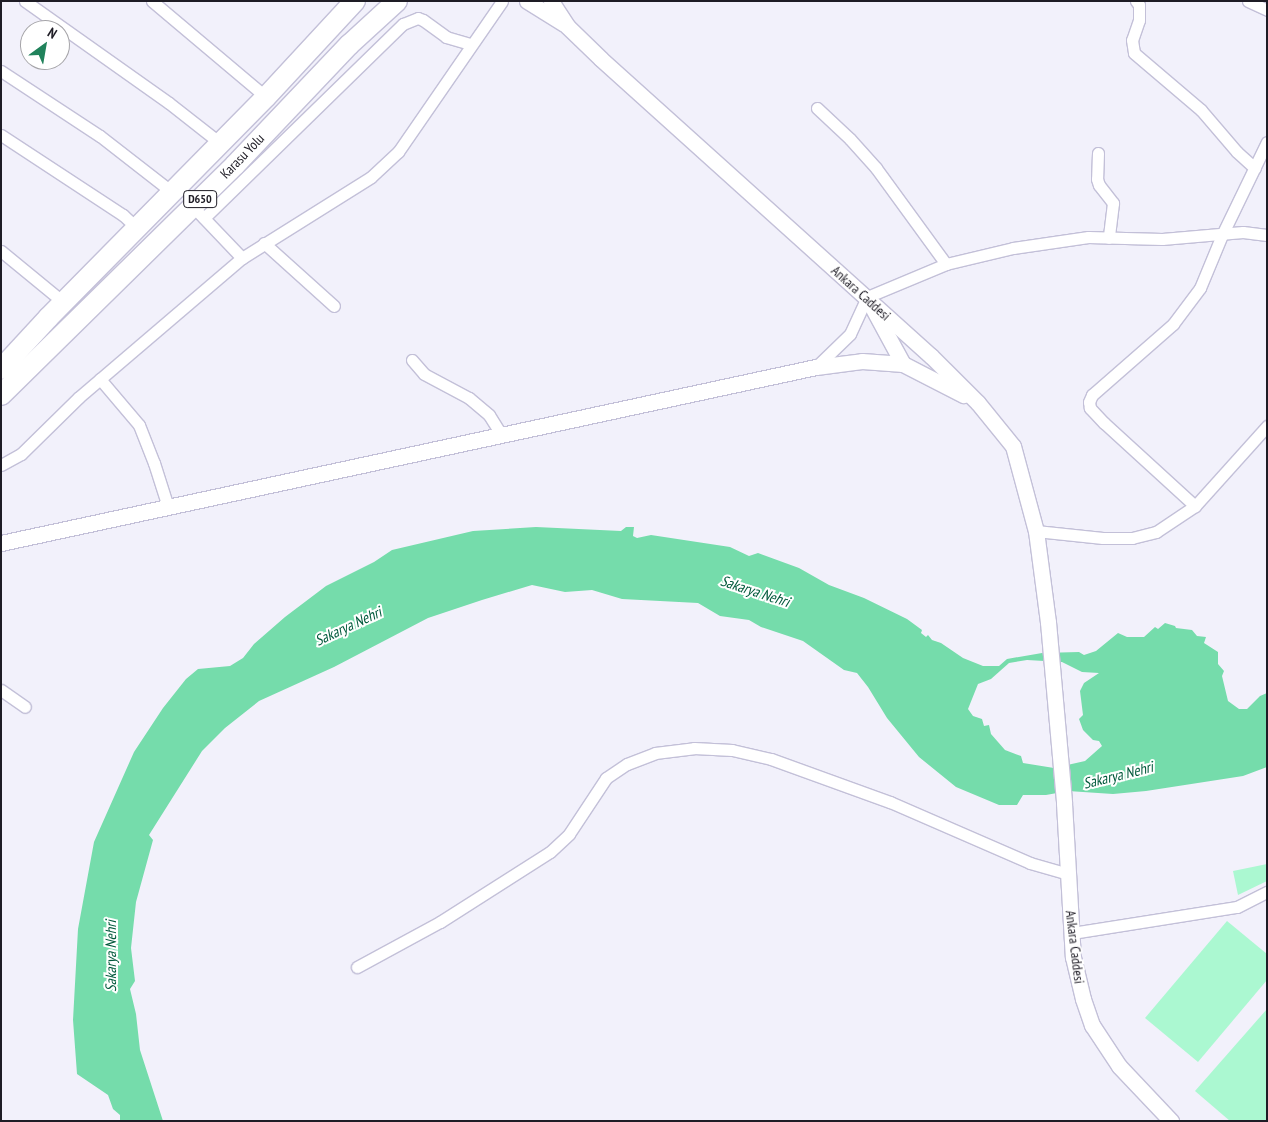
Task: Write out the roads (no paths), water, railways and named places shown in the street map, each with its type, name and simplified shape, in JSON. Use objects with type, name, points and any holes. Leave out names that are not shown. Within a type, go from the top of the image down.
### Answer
[{"type":"highway","name":"Karasu Yolu","points":[[1,369],[63,302],[266,97],[355,1]]},
{"type":"highway","name":"Karasu Yolu","points":[[1,395],[198,212],[349,45],[397,1]]},
{"type":"main road","points":[[527,1],[567,26]]},
{"type":"main road","points":[[551,1],[567,26]]},
{"type":"main road","name":"Ankara Caddesi","points":[[567,26],[730,178],[931,356],[978,403],[1013,446],[1036,531],[1048,622],[1064,803],[1074,957],[1082,999],[1092,1025],[1120,1066],[1171,1121]]},
{"type":"main road","points":[[866,297],[903,364]]},
{"type":"main road","points":[[2,543],[816,367],[862,361],[903,364],[978,403]]},
{"type":"street","points":[[25,1],[170,103],[220,144]]},
{"type":"street","points":[[152,1],[266,97]]},
{"type":"street","points":[[1,465],[21,454],[100,379],[242,258],[371,177],[398,152],[502,1]]},
{"type":"street","points":[[1136,1],[1139,6],[1139,20],[1132,40],[1134,53],[1201,110],[1237,152],[1255,168]]},
{"type":"street","points":[[1248,1],[1267,10]]},
{"type":"street","points":[[242,258],[198,212],[403,24],[418,18],[424,20],[446,37],[471,44]]},
{"type":"street","points":[[1,71],[100,136],[172,192]]},
{"type":"street","points":[[817,108],[850,139],[876,168],[946,264]]},
{"type":"street","points":[[1,136],[123,215],[137,228]]},
{"type":"street","points":[[1195,506],[1104,423],[1090,408],[1089,402],[1092,395],[1173,324],[1200,288],[1222,235],[1267,142]]},
{"type":"street","points":[[1098,153],[1097,179],[1113,203],[1109,238]]},
{"type":"street","points":[[816,367],[850,334],[866,297],[946,264],[1013,248],[1088,237],[1162,239],[1243,232],[1267,235]]},
{"type":"street","points":[[264,243],[334,306]]},
{"type":"street","points":[[1,251],[63,302]]},
{"type":"street","points":[[412,360],[424,374],[469,398],[489,415],[502,436]]},
{"type":"street","points":[[100,379],[139,425],[168,507]]},
{"type":"street","points":[[1036,531],[1103,538],[1132,538],[1156,532],[1195,506],[1267,426]]},
{"type":"street","points":[[1,690],[25,707]]},
{"type":"street","points":[[357,967],[440,922],[550,852],[570,834],[606,778],[627,764],[655,754],[694,748],[732,750],[771,759],[890,802],[1030,863],[1068,874]]},
{"type":"street","points":[[1072,933],[1237,907],[1267,892]]},
{"type":"water","name":"Sakarya Nehri","points":[[536,527],[621,531],[626,527],[634,527],[633,536],[637,538],[651,535],[730,547],[749,556],[758,553],[799,568],[829,585],[864,598],[907,619],[922,630],[921,633],[926,637],[928,635],[932,640],[941,643],[963,658],[983,666],[999,666],[1007,659],[1042,653],[1079,652],[1084,655],[1096,651],[1118,633],[1127,637],[1144,637],[1155,627],[1158,629],[1165,623],[1176,628],[1192,630],[1197,636],[1206,637],[1204,643],[1218,652],[1218,664],[1224,671],[1222,676],[1228,701],[1239,709],[1247,709],[1260,696],[1267,693],[1267,767],[1243,776],[1146,791],[1113,794],[1068,791],[1046,795],[1023,795],[1017,805],[999,805],[956,787],[919,757],[887,718],[857,673],[844,670],[803,641],[761,627],[749,620],[720,616],[698,603],[622,599],[592,590],[565,592],[532,585],[482,600],[428,618],[334,667],[259,701],[225,728],[202,751],[149,835],[153,840],[136,902],[131,948],[135,981],[130,989],[136,1014],[140,1050],[163,1121],[120,1121],[120,1115],[113,1109],[108,1095],[77,1074],[73,1020],[78,929],[94,842],[134,752],[163,708],[186,679],[198,669],[230,666],[243,658],[254,644],[285,617],[326,586],[374,562],[392,550],[473,531]],"holes":[[[1027,660],[1062,662],[1082,672],[1099,673],[1084,683],[1080,691],[1083,715],[1079,719],[1083,730],[1093,740],[1099,741],[1102,746],[1085,761],[1054,768],[1023,763],[1021,756],[1005,750],[991,734],[989,725],[984,726],[982,719],[973,716],[968,709],[978,684],[991,679],[1009,663]]]}]
